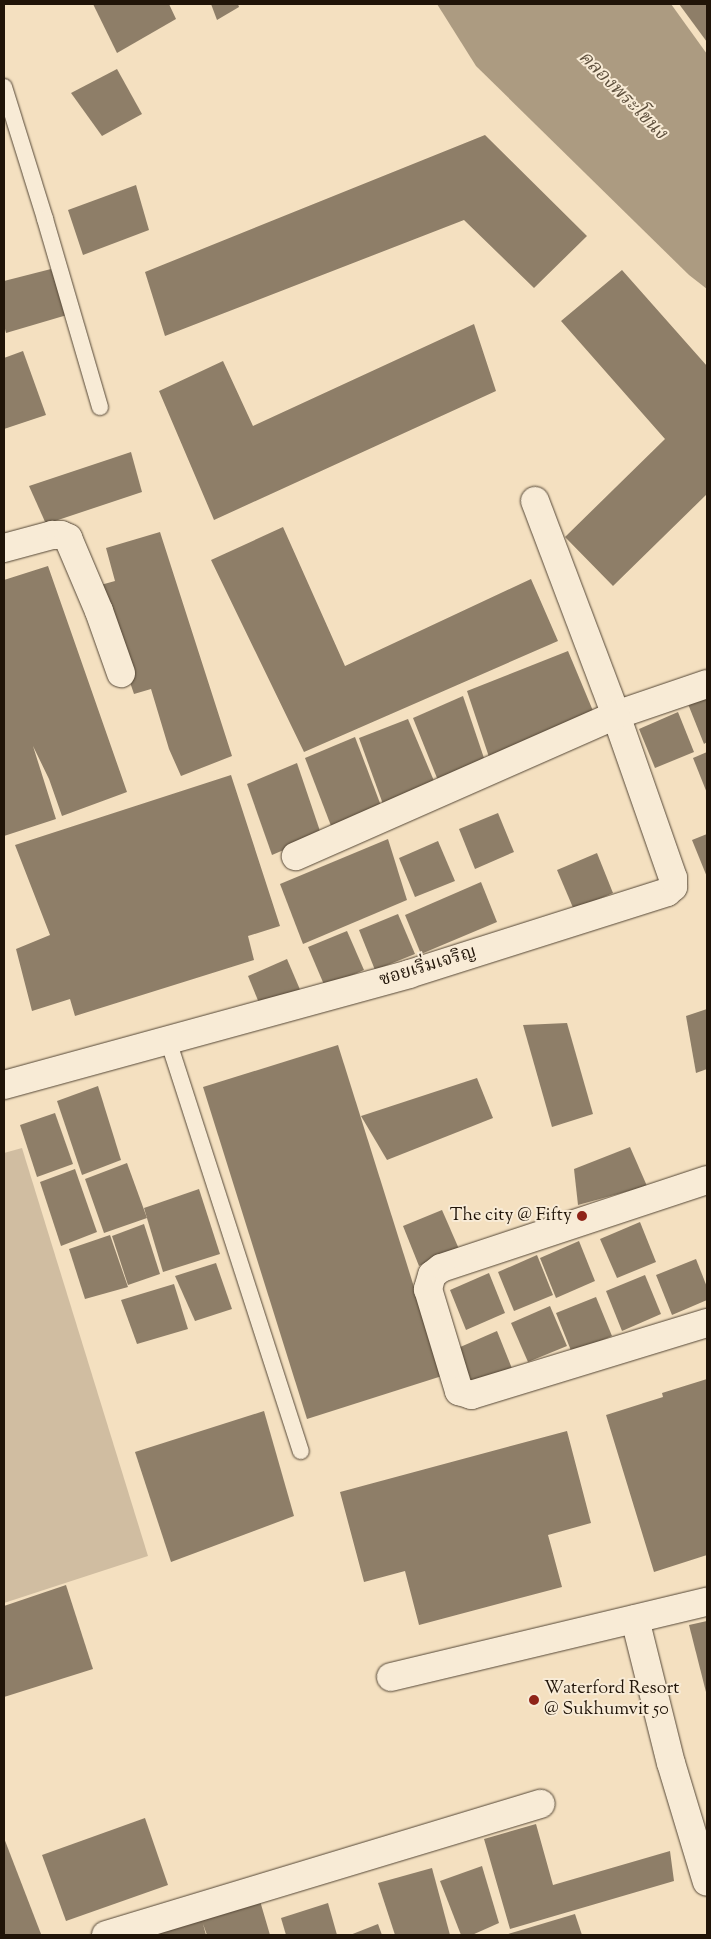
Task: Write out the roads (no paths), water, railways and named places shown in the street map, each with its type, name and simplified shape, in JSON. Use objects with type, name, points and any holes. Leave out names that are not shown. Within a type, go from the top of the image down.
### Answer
[{"type":"street","name":"ซอยเริ่มเจริญ","points":[[4,1085],[409,974],[667,892],[673,887],[673,878],[616,714],[535,501]]},
{"type":"street","points":[[4,548],[52,535],[62,535],[68,538],[99,611],[121,673]]},
{"type":"street","points":[[296,856],[616,714],[707,684]]},
{"type":"street","points":[[707,1180],[441,1268],[432,1275],[428,1289],[459,1391],[471,1395],[707,1323]]},
{"type":"street","points":[[391,1677],[707,1602]]},
{"type":"street","points":[[635,1619],[671,1763],[707,1882]]},
{"type":"street","points":[[106,1935],[542,1804]]},
{"type":"lane","points":[[4,86],[46,219],[100,407]]},
{"type":"lane","points":[[168,1040],[301,1451]]},
{"type":"water","name":"คลองพระโขนง","points":[[437,4],[671,4],[707,54],[707,289],[689,275],[476,66]]},
{"type":"place","name":"The city @ Fifty","points":[[582,1216]]},
{"type":"place","name":"Waterford Resort @ Sukhumvit 50","points":[[534,1700]]}]
